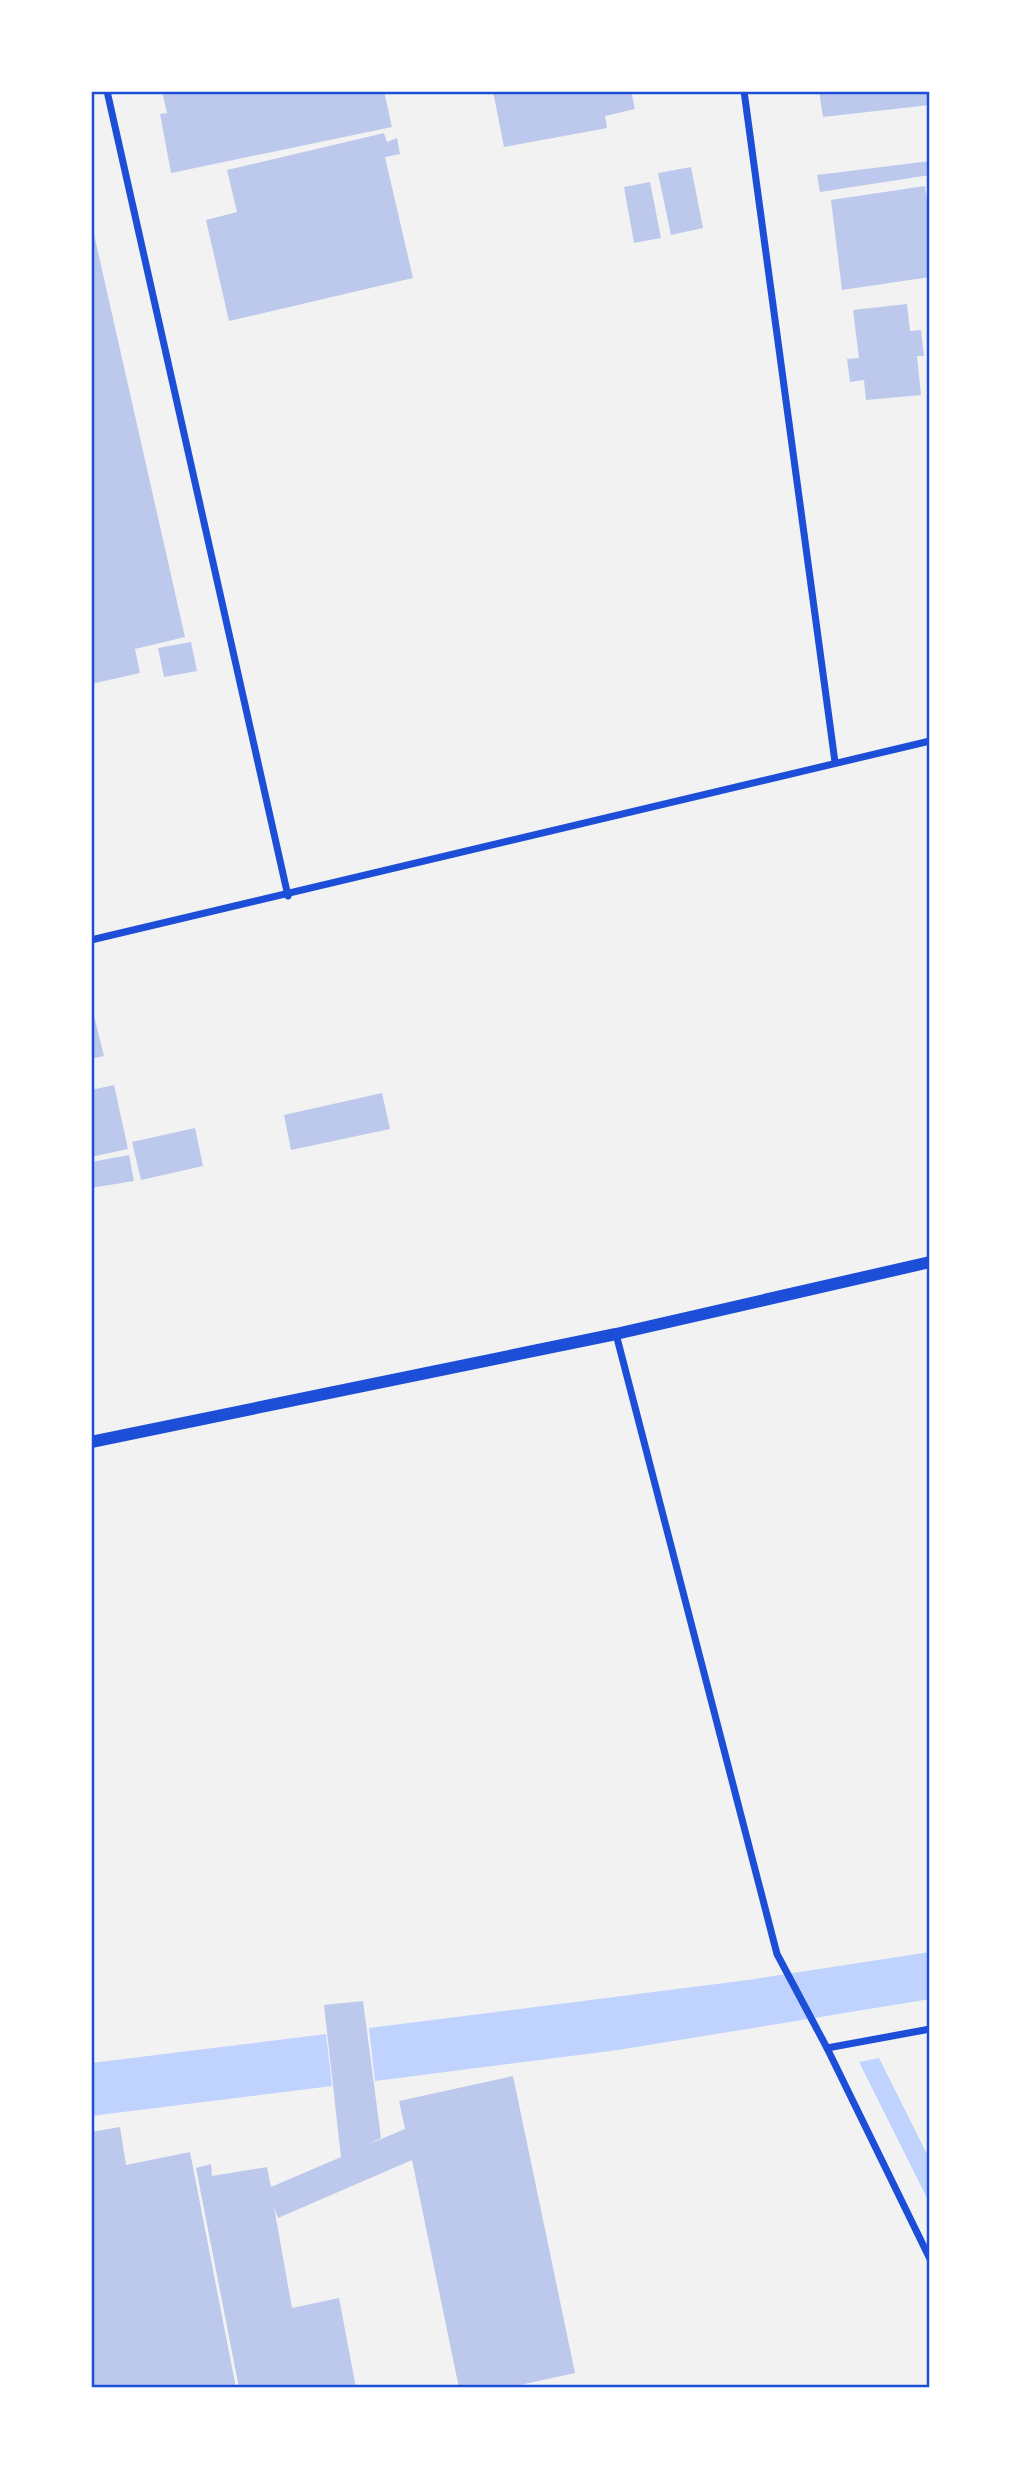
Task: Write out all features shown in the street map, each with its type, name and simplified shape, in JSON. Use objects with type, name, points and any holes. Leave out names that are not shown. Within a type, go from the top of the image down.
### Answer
[{"type":"street","points":[[107,91],[288,896]]},
{"type":"street","points":[[744,91],[835,762]]},
{"type":"street","points":[[91,940],[288,896],[930,741]]},
{"type":"street","points":[[91,1442],[616,1334],[930,1262]]},
{"type":"street","points":[[616,1334],[777,1954],[827,2048],[930,2259]]},
{"type":"street","points":[[827,2048],[930,2029]]},
{"type":"water","points":[[930,1952],[930,1999],[618,2050],[375,2081],[369,2028],[748,1980]]},
{"type":"water","points":[[326,2034],[332,2086],[91,2116],[91,2063]]},
{"type":"water","points":[[879,2058],[930,2160],[930,2204],[859,2062]]},
{"type":"building","points":[[162,91],[384,91],[392,127],[171,173],[160,114],[167,113]]},
{"type":"building","points":[[493,91],[631,91],[635,109],[605,116],[607,128],[504,147]]},
{"type":"building","points":[[819,91],[930,91],[930,105],[823,117]]},
{"type":"building","points":[[384,133],[387,142],[397,138],[400,154],[385,157],[413,278],[229,321],[206,220],[237,212],[227,170]]},
{"type":"building","points":[[930,161],[930,175],[820,192],[817,175]]},
{"type":"building","points":[[691,167],[703,228],[671,235],[658,173]]},
{"type":"building","points":[[650,182],[661,238],[634,243],[624,187]]},
{"type":"building","points":[[925,186],[930,223],[930,277],[842,290],[831,200]]},
{"type":"building","points":[[91,221],[185,637],[135,649],[140,673],[91,684]]},
{"type":"building","points":[[907,304],[910,331],[921,330],[924,356],[917,356],[921,395],[866,400],[864,380],[850,382],[847,359],[859,358],[853,310]]},
{"type":"building","points":[[191,642],[197,671],[164,677],[158,648]]},
{"type":"building","points":[[91,1004],[104,1056],[91,1059]]},
{"type":"building","points":[[114,1085],[128,1149],[91,1157],[91,1090]]},
{"type":"building","points":[[382,1093],[390,1129],[291,1150],[284,1115]]},
{"type":"building","points":[[195,1128],[203,1166],[141,1180],[132,1142]]},
{"type":"building","points":[[129,1155],[134,1181],[91,1188],[91,1162]]},
{"type":"building","points":[[363,2001],[381,2138],[367,2145],[405,2129],[399,2101],[513,2076],[575,2373],[506,2388],[459,2388],[412,2160],[278,2218],[274,2207],[292,2308],[339,2298],[356,2388],[239,2388],[196,2168],[211,2164],[212,2176],[267,2167],[271,2187],[341,2157],[324,2005]]},
{"type":"building","points":[[120,2127],[126,2165],[190,2152],[236,2388],[91,2388],[91,2132]]}]
